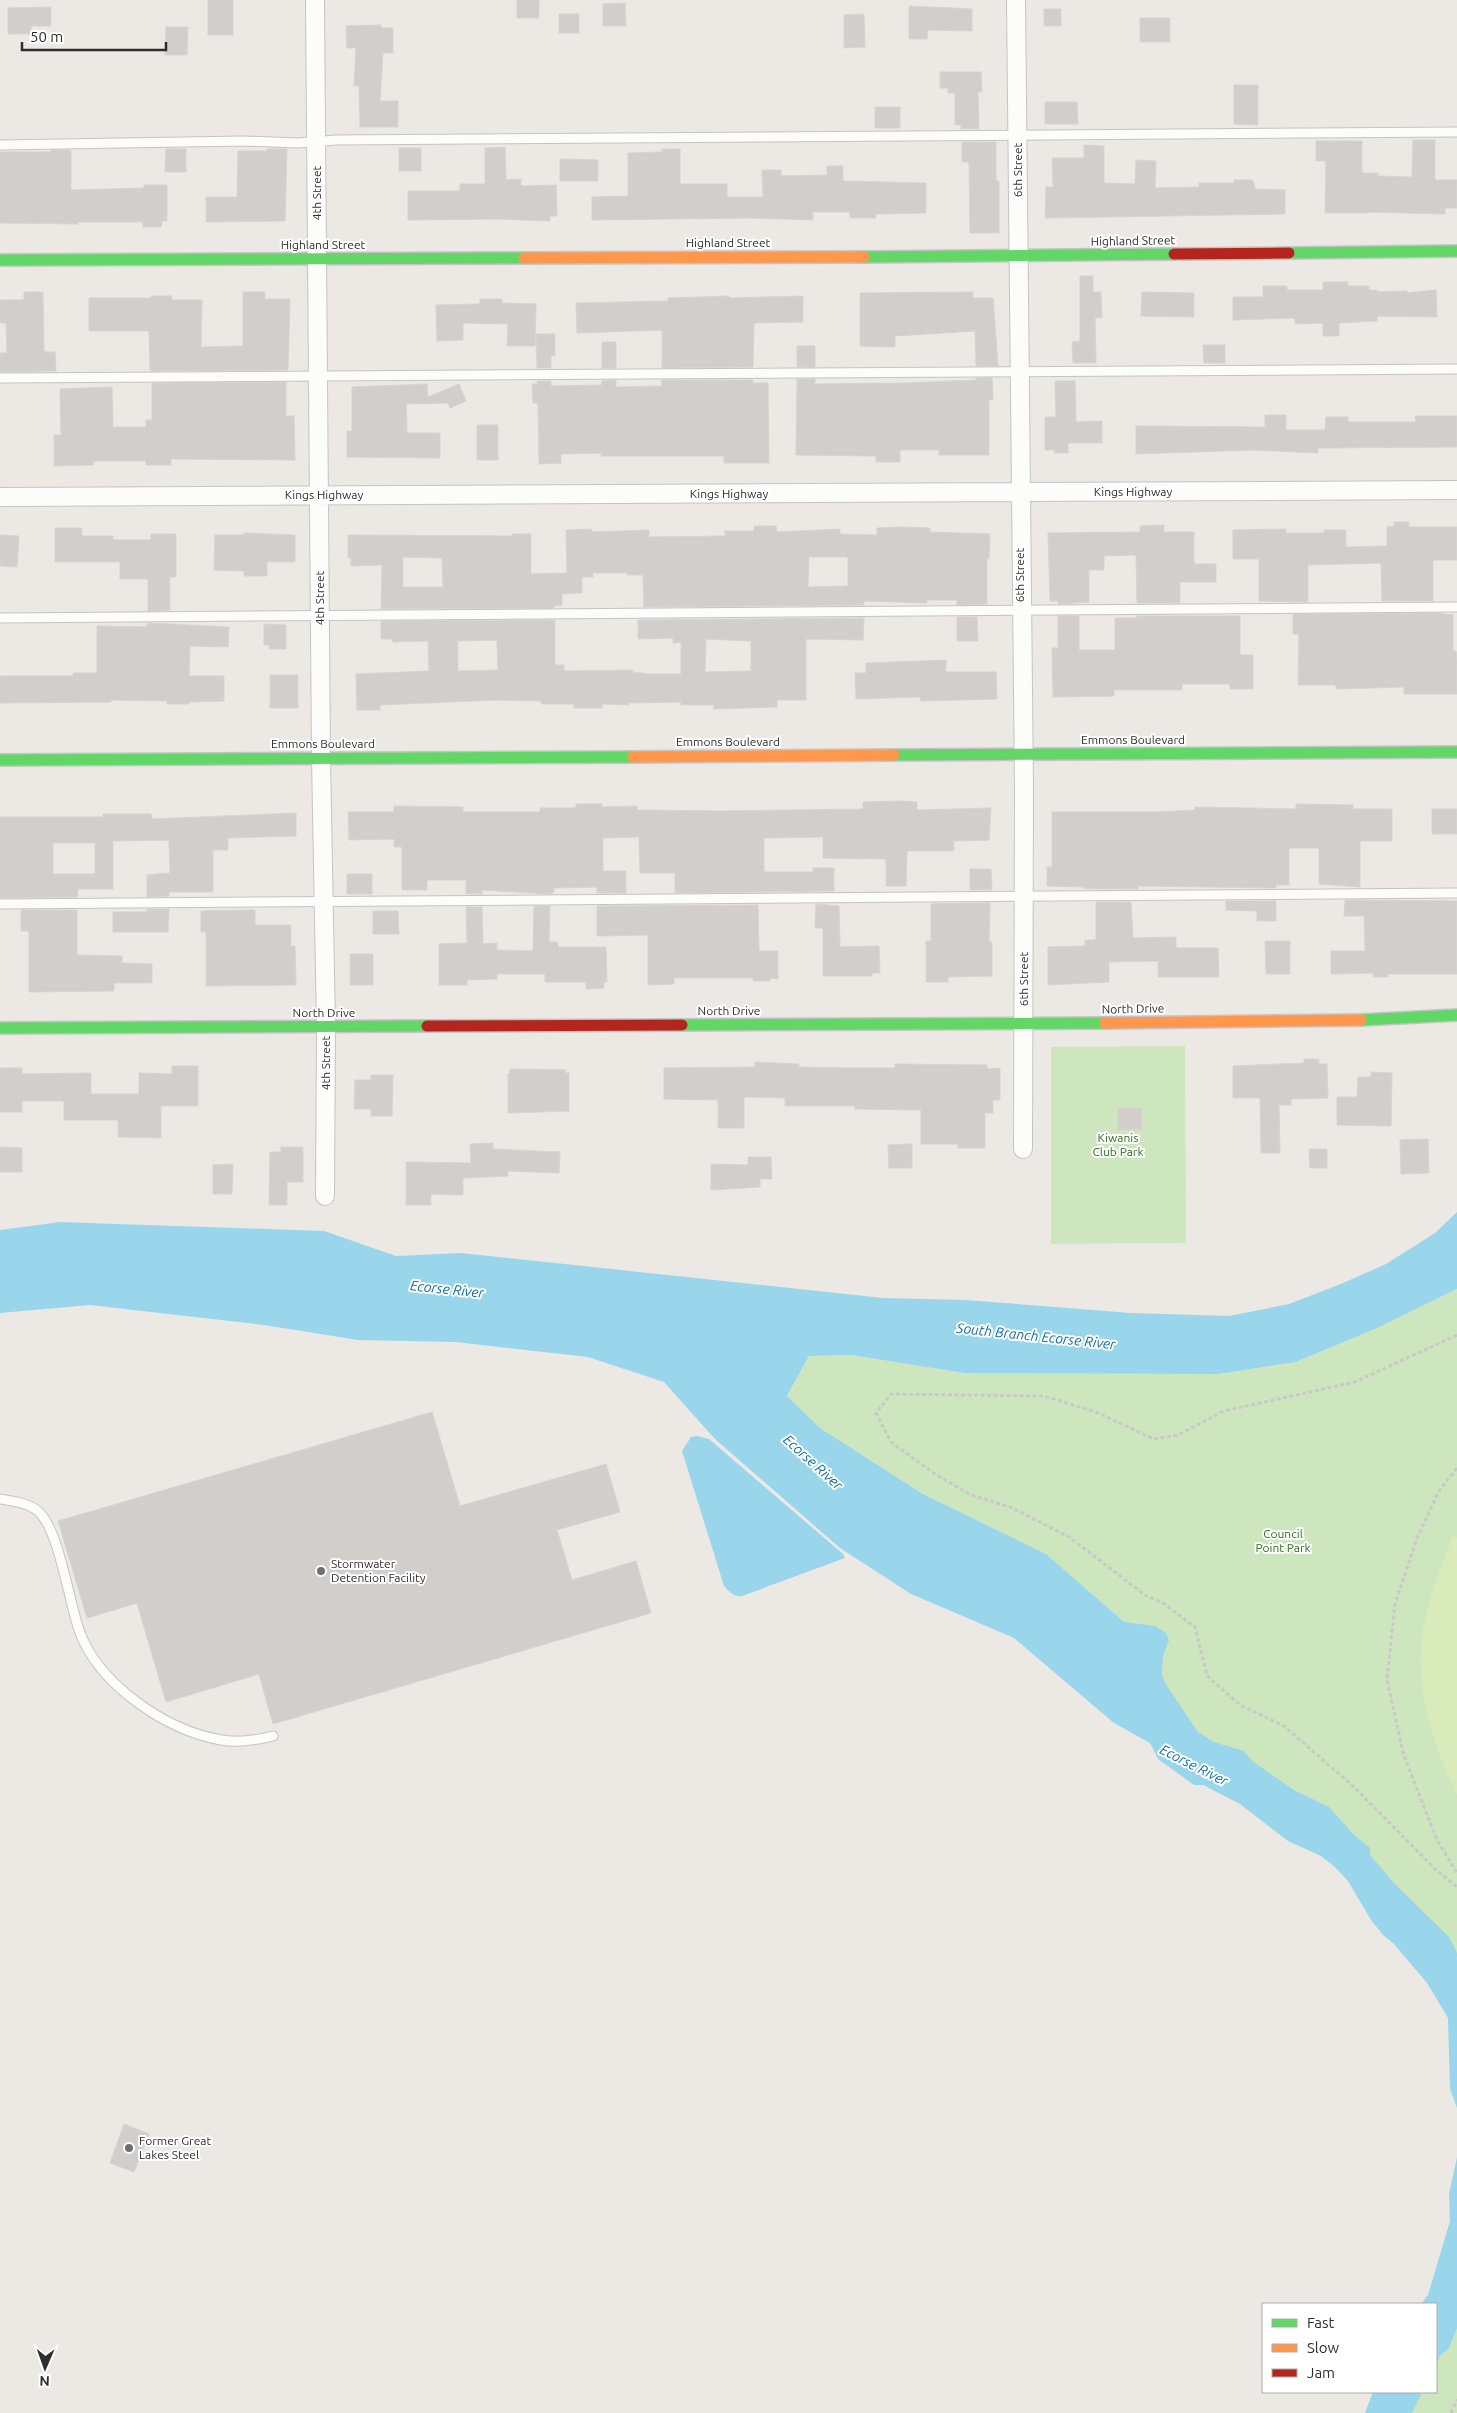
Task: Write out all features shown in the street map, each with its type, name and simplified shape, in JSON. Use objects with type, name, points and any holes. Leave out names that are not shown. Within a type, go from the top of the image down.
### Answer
[{"type":"street","name":"4th Street","points":[[315,0],[321,758],[326,1026],[325,1196]]},
{"type":"street","name":"6th Street","points":[[1016,0],[1024,896],[1023,1149]]},
{"type":"street","name":"Highland Street","points":[[0,260],[1018,256],[1457,251]]},
{"type":"street","name":"Kings Highway","points":[[0,497],[1457,490]]},
{"type":"street","name":"Emmons Boulevard","points":[[0,760],[1457,752]]},
{"type":"street","name":"North Drive","points":[[0,1028],[1024,1024],[1408,1019],[1457,1014]]},
{"type":"lane","points":[[0,145],[244,141],[298,143],[316,140],[1457,132]]},
{"type":"lane","points":[[0,378],[1457,369]]},
{"type":"lane","points":[[0,618],[1457,607]]},
{"type":"lane","points":[[0,904],[1457,893]]},
{"type":"lane","points":[[0,1499],[29,1505],[40,1512],[50,1528],[80,1631],[95,1660],[120,1688],[142,1707],[196,1734],[222,1741],[243,1741],[273,1736]]},
{"type":"path","points":[[1457,1334],[1356,1382],[1224,1412],[1178,1435],[1154,1439],[1096,1412],[1044,1396],[891,1394],[876,1413],[891,1442],[935,1474],[971,1495],[1010,1507],[1070,1537],[1145,1595],[1163,1603],[1195,1627],[1207,1676],[1240,1705],[1284,1726],[1354,1786],[1434,1868],[1457,1887]]},
{"type":"path","points":[[1457,1468],[1439,1491],[1417,1538],[1396,1604],[1387,1680],[1404,1756],[1437,1840],[1457,1873]]},
{"type":"path","points":[[1451,2413],[1457,2399]]},
{"type":"green space","name":"Kiwanis Club Park","points":[[1185,1046],[1186,1243],[1051,1244],[1051,1047]]},
{"type":"green space","name":"Council Point Park","points":[[1457,1289],[1457,2016],[1338,1851],[1150,1743],[1046,1554],[923,1494],[820,1428],[787,1397],[809,1356],[851,1355],[964,1373],[1218,1374],[1296,1362],[1375,1329]]},
{"type":"green space","points":[[1453,1536],[1457,1538],[1457,1794],[1432,1733],[1423,1690],[1421,1668],[1424,1624],[1437,1579]]},
{"type":"green space","points":[[1457,2244],[1457,2413],[1396,2413],[1404,2393],[1437,2393],[1436,2303]]},
{"type":"water","points":[[1457,1212],[1457,1289],[1375,1329],[1296,1362],[1218,1374],[964,1373],[851,1355],[809,1356],[787,1396],[820,1428],[923,1494],[1046,1554],[1124,1622],[1155,1626],[1166,1633],[1169,1640],[1163,1656],[1162,1675],[1167,1686],[1198,1732],[1214,1742],[1244,1751],[1252,1761],[1294,1790],[1329,1807],[1353,1834],[1370,1848],[1370,1855],[1394,1883],[1449,1937],[1457,1953],[1457,2108],[1450,2089],[1448,2018],[1427,1983],[1371,1920],[1348,1881],[1335,1867],[1321,1856],[1288,1841],[1240,1804],[1203,1785],[1194,1785],[1158,1759],[1150,1743],[1114,1723],[1014,1638],[911,1594],[840,1548],[715,1439],[664,1382],[588,1357],[456,1342],[358,1340],[264,1325],[90,1305],[0,1313],[0,1230],[60,1222],[324,1231],[396,1256],[461,1253],[883,1298],[966,1300],[1131,1313],[1229,1316],[1289,1304],[1386,1264],[1435,1233]]},
{"type":"water","points":[[697,1436],[709,1439],[843,1554],[845,1558],[742,1596],[736,1596],[730,1592],[724,1586],[682,1451],[691,1437]]},
{"type":"water","points":[[1457,2157],[1457,2328],[1449,2348],[1439,2357],[1437,2365],[1437,2303],[1422,2303],[1428,2295],[1450,2221],[1449,2194]]},
{"type":"water","points":[[1373,2393],[1422,2393],[1412,2413],[1365,2413]]},
{"type":"building","points":[[208,0],[233,0],[233,35],[208,35]]},
{"type":"building","points":[[517,0],[539,0],[539,18],[517,18]]},
{"type":"building","points":[[625,3],[626,26],[603,26],[603,4]]},
{"type":"building","points":[[909,6],[972,9],[972,31],[928,30],[927,39],[909,39]]},
{"type":"building","points":[[51,7],[51,26],[31,26],[31,34],[8,34],[8,8]]},
{"type":"building","points":[[1044,9],[1061,9],[1061,26],[1044,26]]},
{"type":"building","points":[[559,14],[579,14],[579,33],[559,33]]},
{"type":"building","points":[[864,14],[865,47],[844,48],[844,15]]},
{"type":"building","points":[[1140,18],[1170,18],[1170,42],[1140,42]]},
{"type":"building","points":[[381,25],[381,28],[393,28],[393,53],[383,53],[380,101],[398,101],[398,127],[360,127],[359,86],[354,86],[356,48],[347,48],[346,26]]},
{"type":"building","points":[[166,27],[188,27],[187,55],[165,55]]},
{"type":"building","points":[[940,72],[981,72],[982,92],[978,92],[979,129],[961,129],[961,125],[955,125],[955,93],[948,93],[948,88],[940,88]]},
{"type":"building","points":[[1234,85],[1258,85],[1258,125],[1234,124]]},
{"type":"building","points":[[1045,102],[1077,102],[1078,124],[1045,124]]},
{"type":"building","points":[[875,107],[900,107],[900,128],[875,128]]},
{"type":"building","points":[[1413,140],[1435,140],[1435,180],[1457,180],[1457,208],[1445,208],[1445,214],[1325,213],[1326,161],[1316,161],[1316,141],[1362,141],[1362,173],[1378,173],[1378,176],[1412,177]]},
{"type":"building","points":[[962,142],[996,142],[996,181],[999,181],[999,233],[970,233],[969,162],[962,162]]},
{"type":"building","points":[[1084,145],[1104,146],[1104,183],[1135,184],[1136,160],[1156,161],[1155,188],[1199,187],[1199,183],[1234,183],[1234,180],[1253,180],[1255,189],[1285,190],[1285,214],[1045,218],[1046,187],[1053,187],[1052,158],[1084,158]]},
{"type":"building","points":[[505,147],[506,180],[521,179],[521,186],[556,185],[557,216],[550,216],[550,221],[499,219],[408,220],[408,191],[460,191],[460,184],[485,184],[485,148]]},
{"type":"building","points":[[399,148],[421,148],[421,171],[399,171]]},
{"type":"building","points":[[166,149],[186,149],[186,172],[165,172]]},
{"type":"building","points":[[267,149],[287,149],[285,221],[206,222],[206,197],[237,197],[238,151],[267,151]]},
{"type":"building","points":[[662,149],[680,149],[680,184],[727,184],[727,197],[763,197],[762,170],[781,170],[781,176],[827,175],[827,166],[843,166],[843,181],[926,183],[926,213],[876,214],[876,218],[850,218],[850,212],[813,212],[813,220],[750,218],[592,220],[592,197],[628,196],[628,153],[662,152]]},
{"type":"building","points":[[51,150],[71,150],[71,190],[144,188],[144,185],[167,185],[167,221],[162,221],[161,227],[143,227],[143,222],[78,222],[78,224],[0,223],[0,152],[51,152]]},
{"type":"building","points":[[560,159],[598,160],[598,181],[560,181]]},
{"type":"building","points":[[1080,276],[1093,276],[1093,292],[1101,292],[1102,318],[1095,318],[1096,363],[1073,363],[1072,342],[1080,341]]},
{"type":"building","points":[[1323,282],[1348,282],[1348,286],[1369,286],[1369,290],[1377,290],[1377,292],[1407,291],[1407,293],[1436,290],[1437,317],[1377,316],[1377,321],[1339,323],[1339,336],[1323,336],[1323,323],[1295,324],[1295,318],[1233,320],[1233,297],[1263,297],[1263,286],[1287,286],[1287,290],[1323,290]]},
{"type":"building","points":[[24,292],[43,292],[44,352],[55,352],[56,371],[0,372],[0,353],[7,353],[6,323],[0,323],[0,300],[24,300]]},
{"type":"building","points":[[243,292],[265,292],[265,299],[290,299],[288,370],[152,371],[150,370],[149,331],[89,331],[89,298],[172,296],[172,300],[202,300],[201,347],[243,346]]},
{"type":"building","points":[[973,292],[973,298],[993,298],[998,366],[976,366],[975,331],[895,336],[895,347],[860,346],[860,293]]},
{"type":"building","points":[[1142,292],[1194,293],[1194,317],[1141,316]]},
{"type":"building","points":[[729,296],[729,298],[803,296],[803,322],[754,323],[753,367],[662,368],[662,330],[577,333],[576,303],[668,301],[668,298]]},
{"type":"building","points":[[480,299],[502,299],[502,303],[536,304],[535,346],[507,346],[508,324],[463,323],[463,340],[437,341],[436,305],[480,304]]},
{"type":"building","points":[[536,334],[555,334],[555,356],[551,356],[551,368],[537,368]]},
{"type":"building","points":[[602,342],[616,342],[616,368],[602,368]]},
{"type":"building","points":[[1203,345],[1225,345],[1225,363],[1204,363]]},
{"type":"building","points":[[797,346],[815,346],[815,367],[797,367]]},
{"type":"building","points":[[976,378],[992,378],[993,400],[989,400],[989,455],[939,455],[939,450],[900,450],[900,462],[876,462],[876,456],[796,455],[797,379],[815,379],[815,384],[906,383],[976,380]]},
{"type":"building","points":[[616,380],[616,387],[662,386],[662,380],[753,380],[753,383],[768,383],[769,463],[724,463],[724,456],[601,456],[601,453],[561,454],[561,463],[539,464],[538,403],[533,403],[532,384],[537,384],[537,381],[551,381],[551,386],[602,385],[602,381]]},
{"type":"building","points":[[1055,381],[1075,381],[1076,422],[1102,421],[1102,443],[1068,443],[1068,453],[1054,453],[1054,450],[1045,450],[1045,417],[1056,417]]},
{"type":"building","points":[[286,382],[286,416],[294,416],[295,460],[171,459],[171,465],[146,465],[146,461],[94,461],[93,465],[54,466],[54,435],[61,435],[60,389],[112,387],[113,427],[146,427],[146,420],[152,420],[152,383]]},
{"type":"building","points":[[427,384],[428,397],[459,384],[466,401],[450,408],[448,403],[406,404],[407,425],[404,426],[407,426],[407,433],[440,433],[440,458],[347,457],[347,431],[352,431],[352,387]]},
{"type":"building","points":[[1265,415],[1286,415],[1286,430],[1325,430],[1326,417],[1348,417],[1348,422],[1416,422],[1415,416],[1457,416],[1457,447],[1318,448],[1318,453],[1254,450],[1136,454],[1136,426],[1265,427]]},
{"type":"building","points":[[477,425],[498,425],[498,460],[477,460]]},
{"type":"building","points":[[1394,522],[1409,522],[1409,527],[1457,527],[1457,560],[1433,560],[1433,601],[1382,601],[1381,563],[1308,565],[1308,602],[1259,601],[1259,559],[1233,559],[1233,530],[1286,529],[1286,533],[1324,533],[1324,530],[1346,530],[1346,547],[1387,546],[1387,527],[1394,526]]},
{"type":"building","points":[[1164,525],[1164,532],[1194,532],[1194,564],[1216,564],[1216,582],[1180,582],[1180,603],[1137,603],[1136,555],[1104,556],[1104,570],[1089,570],[1089,602],[1058,604],[1058,601],[1050,601],[1048,533],[1140,532],[1140,526]]},
{"type":"building","points":[[754,526],[776,526],[777,532],[840,529],[840,534],[877,535],[877,528],[901,527],[930,528],[930,532],[990,534],[989,559],[987,559],[987,604],[957,605],[957,600],[927,600],[927,603],[864,601],[864,605],[644,607],[643,575],[593,573],[593,577],[582,577],[582,593],[562,594],[562,605],[554,606],[554,608],[381,609],[382,565],[351,566],[351,558],[348,558],[348,535],[512,536],[512,534],[531,534],[531,574],[567,573],[566,530],[592,529],[592,532],[649,530],[649,537],[725,536],[725,531],[754,531]],"holes":[[[403,557],[442,558],[443,587],[403,587]],[[809,557],[848,557],[848,586],[808,587]]]},
{"type":"building","points":[[55,528],[82,528],[82,536],[113,536],[113,540],[151,540],[151,534],[176,534],[176,577],[170,577],[170,610],[148,611],[148,579],[120,579],[120,562],[55,562]]},
{"type":"building","points":[[244,533],[295,535],[295,562],[267,562],[267,576],[244,576],[244,571],[214,570],[215,535],[244,535]]},
{"type":"building","points":[[0,535],[19,536],[17,567],[0,566]]},
{"type":"building","points":[[1433,613],[1453,615],[1453,651],[1456,651],[1457,660],[1457,694],[1404,694],[1404,687],[1336,689],[1336,685],[1298,685],[1299,634],[1293,634],[1293,614]]},
{"type":"building","points":[[1058,616],[1079,616],[1079,650],[1115,650],[1115,618],[1137,618],[1137,616],[1240,616],[1240,655],[1253,655],[1253,689],[1230,689],[1230,684],[1182,684],[1182,690],[1114,690],[1114,696],[1053,697],[1052,648],[1058,648]]},
{"type":"building","points":[[957,617],[977,617],[978,641],[957,641]]},
{"type":"building","points":[[864,618],[863,640],[806,639],[806,700],[777,700],[777,707],[714,709],[714,705],[681,705],[681,702],[629,703],[629,705],[602,704],[602,708],[574,708],[574,704],[541,704],[541,701],[496,700],[380,705],[380,710],[357,710],[356,674],[429,671],[428,641],[393,642],[392,639],[381,639],[381,621],[555,620],[555,665],[564,665],[564,671],[633,670],[633,672],[649,674],[681,674],[681,642],[673,643],[673,638],[638,639],[638,620]],"holes":[[[706,639],[751,641],[751,671],[705,672]],[[497,640],[498,670],[458,671],[458,641]]]},
{"type":"building","points":[[148,623],[229,627],[228,647],[190,646],[189,676],[224,676],[224,701],[189,702],[189,704],[167,704],[167,701],[111,700],[111,702],[0,703],[0,676],[73,676],[73,673],[97,673],[97,626],[146,627]]},
{"type":"building","points":[[264,624],[286,625],[286,649],[269,649],[269,645],[264,645]]},
{"type":"building","points":[[946,660],[946,672],[996,672],[997,699],[921,701],[920,697],[856,699],[855,673],[866,673],[866,663]]},
{"type":"building","points":[[270,675],[298,675],[298,708],[270,708]]},
{"type":"building","points":[[863,802],[917,802],[917,810],[991,808],[989,840],[954,841],[954,851],[907,851],[906,886],[886,886],[886,859],[823,858],[823,837],[764,838],[764,872],[813,872],[813,868],[834,868],[834,891],[675,893],[675,873],[640,873],[639,837],[603,838],[603,871],[626,871],[626,893],[597,893],[597,887],[554,888],[554,892],[550,894],[482,890],[482,894],[466,894],[466,880],[427,880],[427,890],[402,890],[402,847],[394,847],[394,839],[349,840],[348,812],[394,812],[394,806],[463,807],[463,812],[540,812],[540,808],[576,808],[576,804],[602,804],[602,807],[637,806],[637,810],[719,811],[863,809]]},
{"type":"building","points":[[1296,804],[1353,805],[1353,809],[1392,809],[1392,841],[1360,841],[1360,887],[1319,884],[1319,848],[1289,848],[1289,885],[1276,885],[1276,888],[1138,886],[1138,889],[1096,889],[1047,886],[1047,867],[1052,867],[1052,812],[1159,812],[1195,810],[1195,807],[1296,809]]},
{"type":"building","points":[[1432,809],[1457,809],[1457,834],[1432,834]]},
{"type":"building","points":[[296,813],[296,836],[228,838],[228,850],[213,850],[213,892],[169,892],[169,896],[147,897],[147,875],[170,873],[169,840],[113,841],[113,889],[78,889],[77,897],[0,898],[0,817],[103,817],[103,814],[151,814],[152,819]],"holes":[[[53,843],[95,843],[95,874],[53,874]]]},
{"type":"building","points":[[970,869],[991,869],[992,890],[970,890]]},
{"type":"building","points":[[347,874],[372,874],[372,894],[347,894]]},
{"type":"building","points":[[1345,900],[1457,901],[1457,974],[1388,974],[1388,977],[1373,977],[1373,973],[1331,974],[1331,951],[1365,951],[1364,916],[1344,916]]},
{"type":"building","points":[[1226,901],[1276,901],[1276,921],[1257,921],[1257,911],[1226,910]]},
{"type":"building","points":[[1096,902],[1131,902],[1133,938],[1176,937],[1176,948],[1218,948],[1219,977],[1158,977],[1158,961],[1109,962],[1109,982],[1048,985],[1048,947],[1085,946],[1085,940],[1096,940]]},
{"type":"building","points":[[990,903],[989,942],[992,942],[992,976],[948,977],[948,982],[926,982],[926,941],[931,941],[931,904]]},
{"type":"building","points":[[816,904],[839,906],[840,947],[879,946],[880,973],[872,973],[872,976],[823,976],[823,928],[815,928]]},
{"type":"building","points":[[758,905],[759,951],[778,951],[778,979],[770,978],[770,981],[753,981],[753,978],[674,978],[674,984],[648,985],[648,935],[597,936],[597,906]]},
{"type":"building","points":[[534,906],[550,906],[549,942],[558,942],[558,947],[606,947],[607,982],[604,982],[604,988],[586,989],[586,983],[582,982],[545,982],[545,974],[497,974],[497,979],[467,980],[467,985],[439,985],[439,944],[467,943],[466,907],[482,907],[483,944],[497,943],[497,950],[533,951]]},
{"type":"building","points":[[147,909],[169,909],[168,932],[113,932],[113,912],[147,912]]},
{"type":"building","points":[[21,910],[77,910],[77,955],[122,956],[122,963],[152,964],[152,983],[114,983],[114,991],[29,992],[29,931],[21,931]]},
{"type":"building","points":[[255,910],[255,925],[291,925],[291,946],[295,946],[296,985],[206,986],[206,932],[201,932],[201,911]]},
{"type":"building","points":[[373,911],[398,911],[399,934],[373,934]]},
{"type":"building","points":[[1265,941],[1290,941],[1290,974],[1266,974]]},
{"type":"building","points":[[350,954],[373,954],[373,985],[350,985]]},
{"type":"building","points":[[1304,1059],[1319,1059],[1319,1064],[1327,1064],[1328,1098],[1291,1099],[1291,1105],[1279,1105],[1280,1153],[1261,1153],[1260,1098],[1233,1098],[1233,1066],[1304,1063]]},
{"type":"building","points":[[755,1062],[799,1064],[799,1067],[848,1068],[895,1068],[895,1064],[987,1065],[987,1069],[1000,1068],[1000,1100],[993,1100],[993,1113],[985,1113],[985,1148],[958,1148],[958,1144],[921,1144],[921,1110],[855,1109],[855,1106],[785,1106],[785,1098],[744,1097],[744,1128],[718,1128],[718,1100],[664,1099],[664,1068],[755,1067]]},
{"type":"building","points":[[172,1066],[198,1066],[198,1106],[161,1106],[161,1138],[118,1137],[118,1120],[64,1120],[64,1101],[22,1101],[22,1112],[0,1112],[0,1068],[22,1068],[22,1074],[91,1073],[91,1094],[139,1094],[139,1073],[172,1074]]},
{"type":"building","points":[[510,1069],[566,1070],[566,1073],[569,1073],[569,1111],[508,1113],[508,1074],[510,1074]]},
{"type":"building","points":[[1371,1072],[1392,1073],[1391,1126],[1337,1125],[1337,1097],[1357,1097],[1358,1077],[1371,1077]]},
{"type":"building","points":[[371,1075],[393,1075],[392,1116],[371,1116],[371,1109],[354,1109],[355,1080],[371,1080]]},
{"type":"building","points":[[1118,1108],[1142,1108],[1142,1130],[1118,1130]]},
{"type":"building","points":[[1428,1139],[1429,1173],[1401,1174],[1400,1140]]},
{"type":"building","points":[[493,1143],[493,1149],[560,1152],[559,1173],[508,1171],[508,1176],[463,1178],[463,1195],[431,1194],[431,1205],[406,1205],[406,1162],[471,1163],[470,1144]]},
{"type":"building","points":[[912,1144],[912,1168],[889,1168],[888,1145]]},
{"type":"building","points":[[0,1147],[22,1148],[22,1172],[0,1172]]},
{"type":"building","points":[[281,1147],[303,1147],[303,1182],[287,1182],[287,1205],[269,1205],[270,1152],[281,1152]]},
{"type":"building","points":[[1309,1149],[1327,1149],[1327,1168],[1310,1168]]},
{"type":"building","points":[[748,1157],[771,1157],[772,1179],[760,1179],[760,1187],[711,1190],[711,1164],[748,1165]]},
{"type":"building","points":[[233,1164],[232,1194],[213,1194],[213,1165]]},
{"type":"building","name":"Stormwater Detention Facility","points":[[432,1412],[460,1506],[606,1464],[620,1512],[557,1530],[572,1580],[636,1561],[651,1613],[273,1724],[259,1674],[166,1702],[137,1603],[87,1618],[58,1521]]},
{"type":"building","name":"Former Great Lakes Steel","points":[[124,2124],[149,2134],[134,2172],[110,2163]]},
{"type":"traffic: fast","points":[[1289,253],[1457,251]]},
{"type":"traffic: fast","points":[[864,257],[1174,254]]},
{"type":"traffic: fast","points":[[0,260],[524,258]]},
{"type":"traffic: fast","points":[[894,755],[1457,752]]},
{"type":"traffic: fast","points":[[0,760],[633,757]]},
{"type":"traffic: fast","points":[[1361,1020],[1457,1015]]},
{"type":"traffic: fast","points":[[682,1025],[1105,1023]]},
{"type":"traffic: fast","points":[[0,1028],[427,1026]]},
{"type":"traffic: slow","points":[[524,258],[864,257]]},
{"type":"traffic: slow","points":[[633,757],[894,755]]},
{"type":"traffic: slow","points":[[1105,1023],[1361,1020]]},
{"type":"traffic: jam","points":[[1174,254],[1289,253]]},
{"type":"traffic: jam","points":[[427,1026],[682,1025]]},
{"type":"place","name":"Stormwater Detention Facility","points":[[321,1571]]},
{"type":"place","name":"Former Great Lakes Steel","points":[[129,2148]]},
{"type":"water label","name":"Ecorse River","points":[[447,1289]]},
{"type":"water label","name":"South Branch Ecorse River","points":[[1036,1336]]},
{"type":"water label","name":"Ecorse River","points":[[813,1462]]},
{"type":"water label","name":"Ecorse River","points":[[1194,1765]]}]
